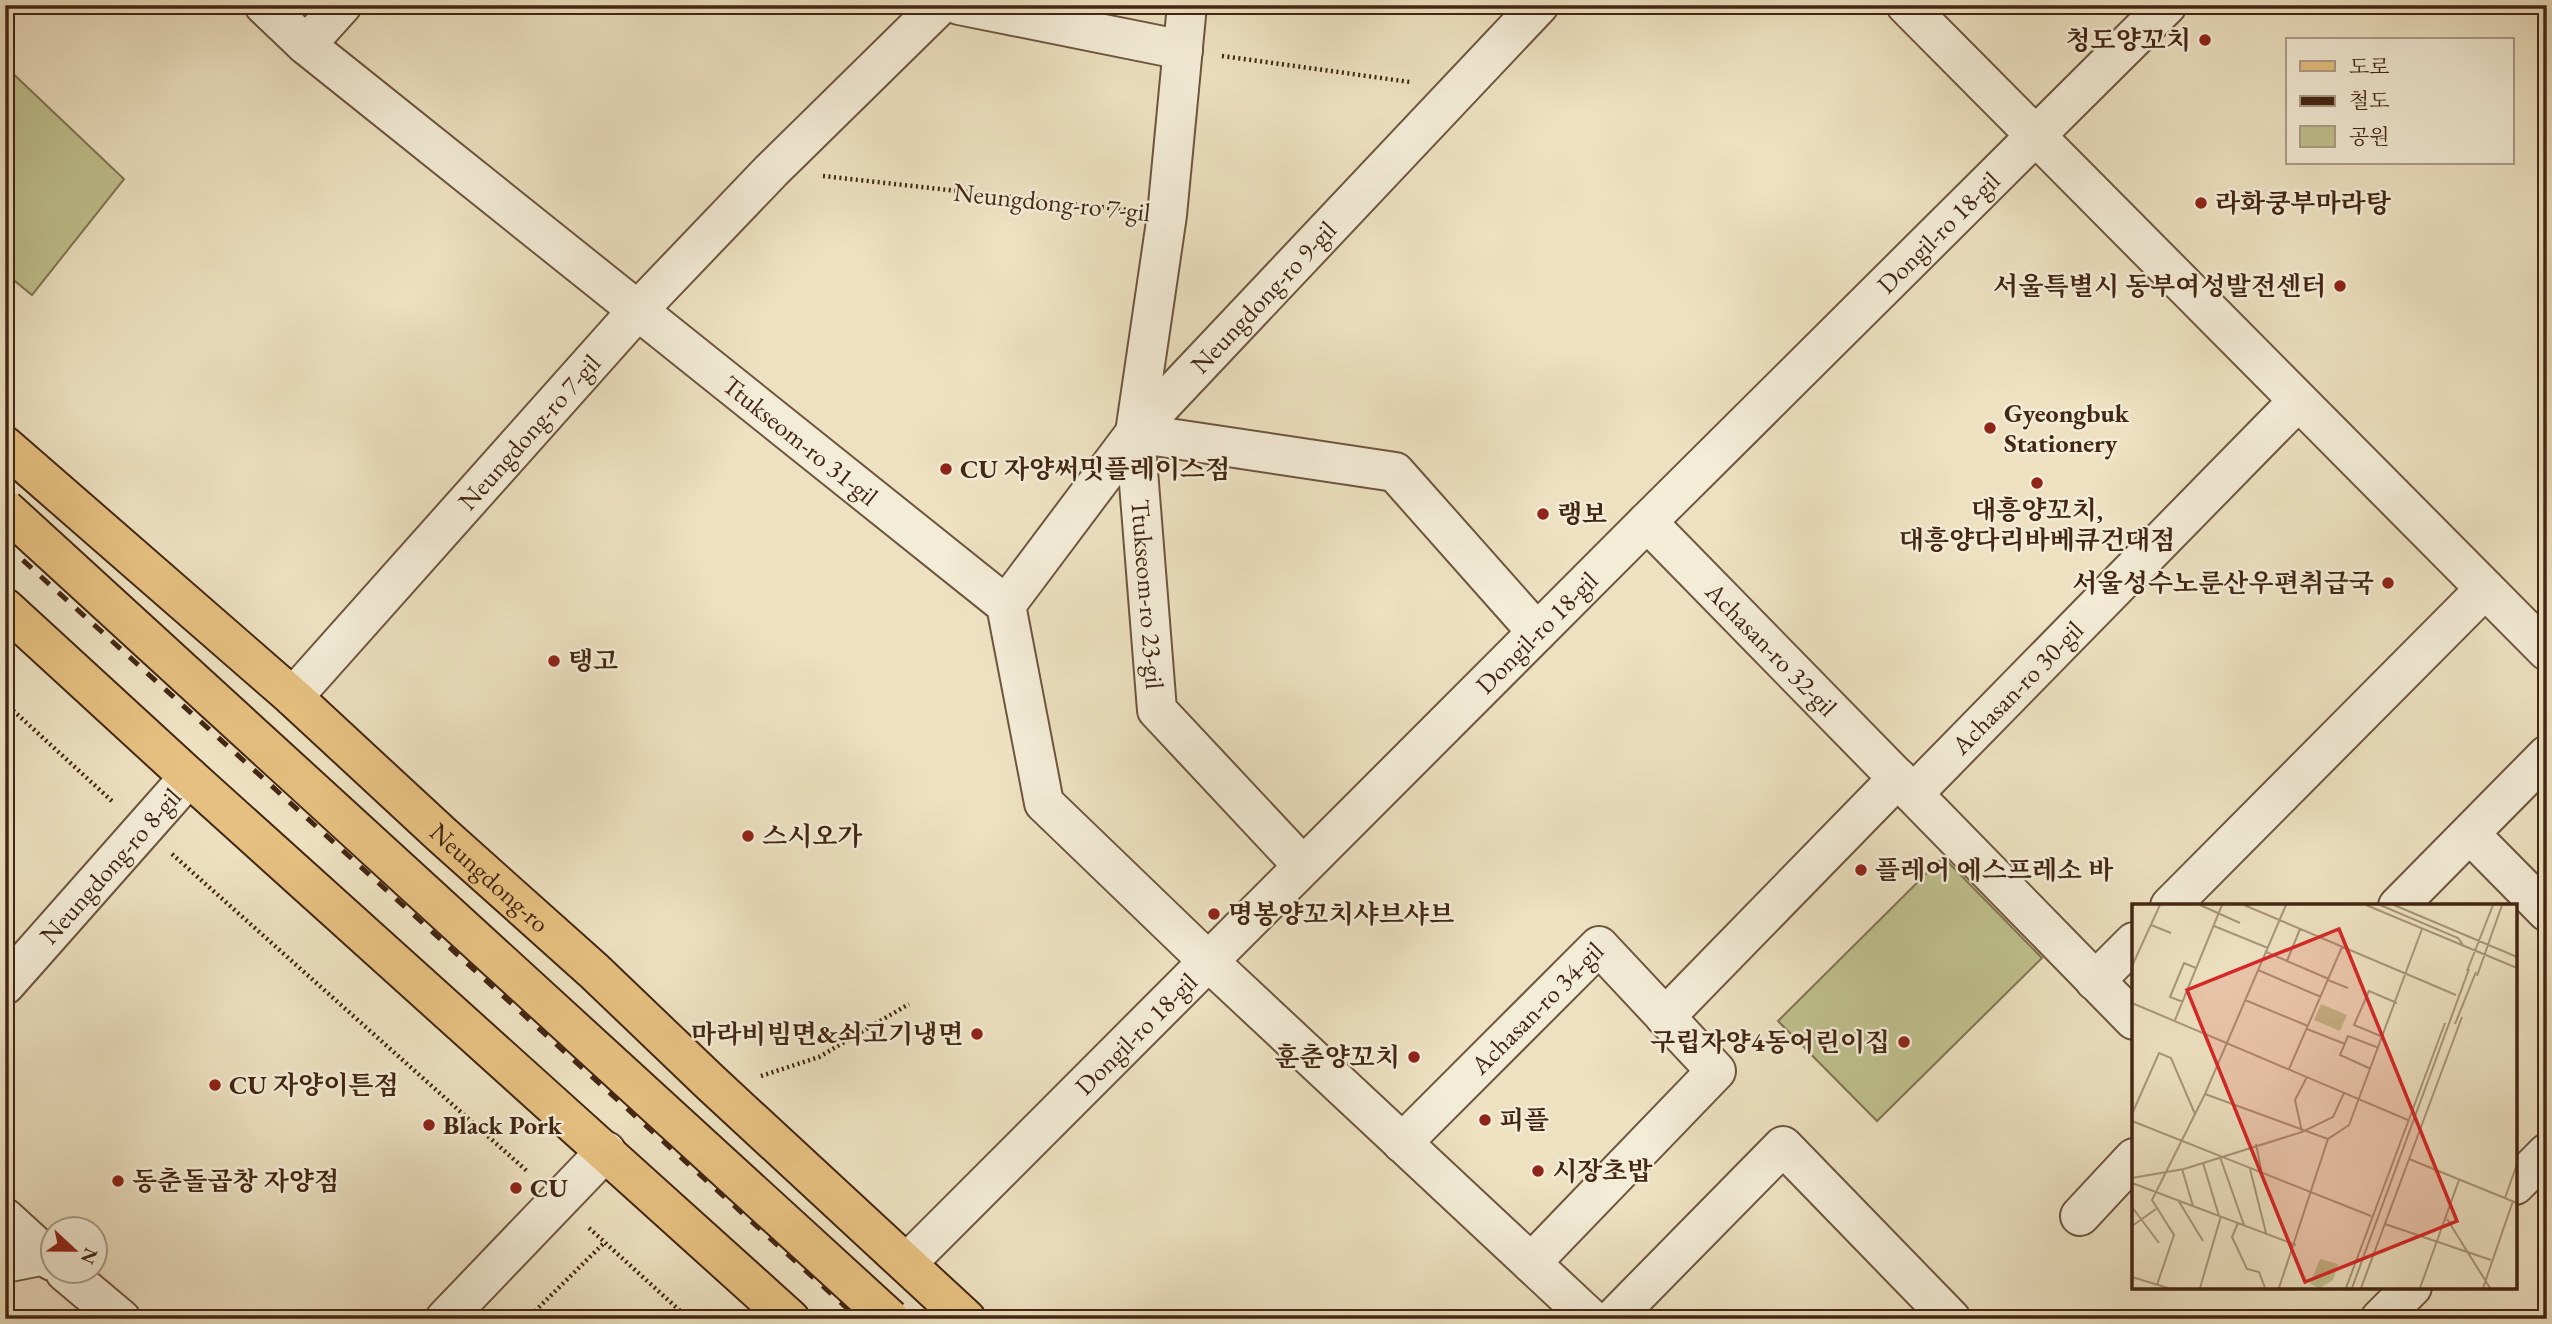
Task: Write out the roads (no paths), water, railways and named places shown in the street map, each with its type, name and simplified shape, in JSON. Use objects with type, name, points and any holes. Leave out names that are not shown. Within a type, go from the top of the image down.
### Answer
[{"type":"main road","name":"Neungdong-ro","points":[[5,446],[293,696],[442,835],[594,971],[967,1319]]},
{"type":"main road","points":[[5,509],[890,1319]]},
{"type":"main road","points":[[5,543],[856,1319]]},
{"type":"main road","points":[[5,608],[188,777],[790,1319]]},
{"type":"street","name":"Ttukseom-ro 31-gil","points":[[264,5],[306,45],[1006,605]]},
{"type":"street","points":[[306,45],[342,5]]},
{"type":"street","name":"Neungdong-ro 7-gil","points":[[293,696],[638,310],[771,170],[940,5]]},
{"type":"street","points":[[959,5],[1183,50]]},
{"type":"street","name":"Ttukseom-ro 23-gil","points":[[1187,5],[1167,215],[1135,433],[1157,710],[1303,866]]},
{"type":"street","name":"Neungdong-ro 9-gil","points":[[1006,605],[1135,433],[1539,5]]},
{"type":"street","points":[[1906,5],[2547,651]]},
{"type":"street","name":"Dongil-ro 18-gil","points":[[907,1263],[2167,5]]},
{"type":"street","name":"Achasan-ro 30-gil","points":[[1905,786],[2298,401]]},
{"type":"street","points":[[1135,433],[1395,472],[1537,632]]},
{"type":"street","name":"Achasan-ro 32-gil","points":[[1647,522],[2132,1018]]},
{"type":"street","points":[[2172,904],[2485,589]]},
{"type":"street","points":[[1006,605],[1044,803],[1208,961],[1591,1319]]},
{"type":"street","points":[[2400,904],[2547,755]]},
{"type":"street","name":"Neungdong-ro 8-gil","points":[[5,985],[188,777]]},
{"type":"street","points":[[1665,1017],[1905,786]]},
{"type":"street","points":[[2470,834],[2547,912]]},
{"type":"street","points":[[2095,981],[2132,944]]},
{"type":"street","name":"Achasan-ro 34-gil","points":[[1402,1143],[1599,946],[1716,1071],[1531,1263]]},
{"type":"street","points":[[1613,1319],[1783,1146],[1951,1319]]},
{"type":"street","points":[[445,1319],[606,1151]]},
{"type":"street","points":[[2517,1183],[2547,1153]]},
{"type":"street","points":[[2080,1216],[2132,1160]]},
{"type":"street","points":[[5,1218],[38,1248]]},
{"type":"street","points":[[5,1263],[38,1262]]},
{"type":"street","points":[[82,1286],[121,1319]]},
{"type":"railway","points":[[5,513],[892,1319]]},
{"type":"railway","points":[[5,544],[859,1319]]},
{"type":"place","name":"청도양꼬치","points":[[2205,40]]},
{"type":"place","name":"라화쿵부마라탕","points":[[2201,203]]},
{"type":"place","name":"서울특별시 동부여성발전센터","points":[[2340,286]]},
{"type":"place","name":"Gyeongbuk Stationery","points":[[1990,428]]},
{"type":"place","name":"CU 자양써밋플레이스점","points":[[946,469]]},
{"type":"place","name":"대흥양꼬치, 대흥양다리바베큐건대점","points":[[2037,483]]},
{"type":"place","name":"랭보","points":[[1543,514]]},
{"type":"place","name":"서울성수노룬산우편취급국","points":[[2388,583]]},
{"type":"place","name":"탱고","points":[[554,661]]},
{"type":"place","name":"스시오가","points":[[748,836]]},
{"type":"place","name":"플레어 에스프레소 바","points":[[1861,870]]},
{"type":"place","name":"명봉양꼬치샤브샤브","points":[[1214,914]]},
{"type":"place","name":"마라비빔면&쇠고기냉면","points":[[977,1034]]},
{"type":"place","name":"구립자양4동어린이집","points":[[1904,1042]]},
{"type":"place","name":"훈춘양꼬치","points":[[1414,1057]]},
{"type":"place","name":"CU 자양이튼점","points":[[215,1085]]},
{"type":"place","name":"피플","points":[[1485,1120]]},
{"type":"place","name":"Black Pork","points":[[429,1125]]},
{"type":"place","name":"시장초밥","points":[[1538,1171]]},
{"type":"place","name":"동춘돌곱창 자양점","points":[[118,1181]]},
{"type":"place","name":"CU","points":[[516,1188]]}]
